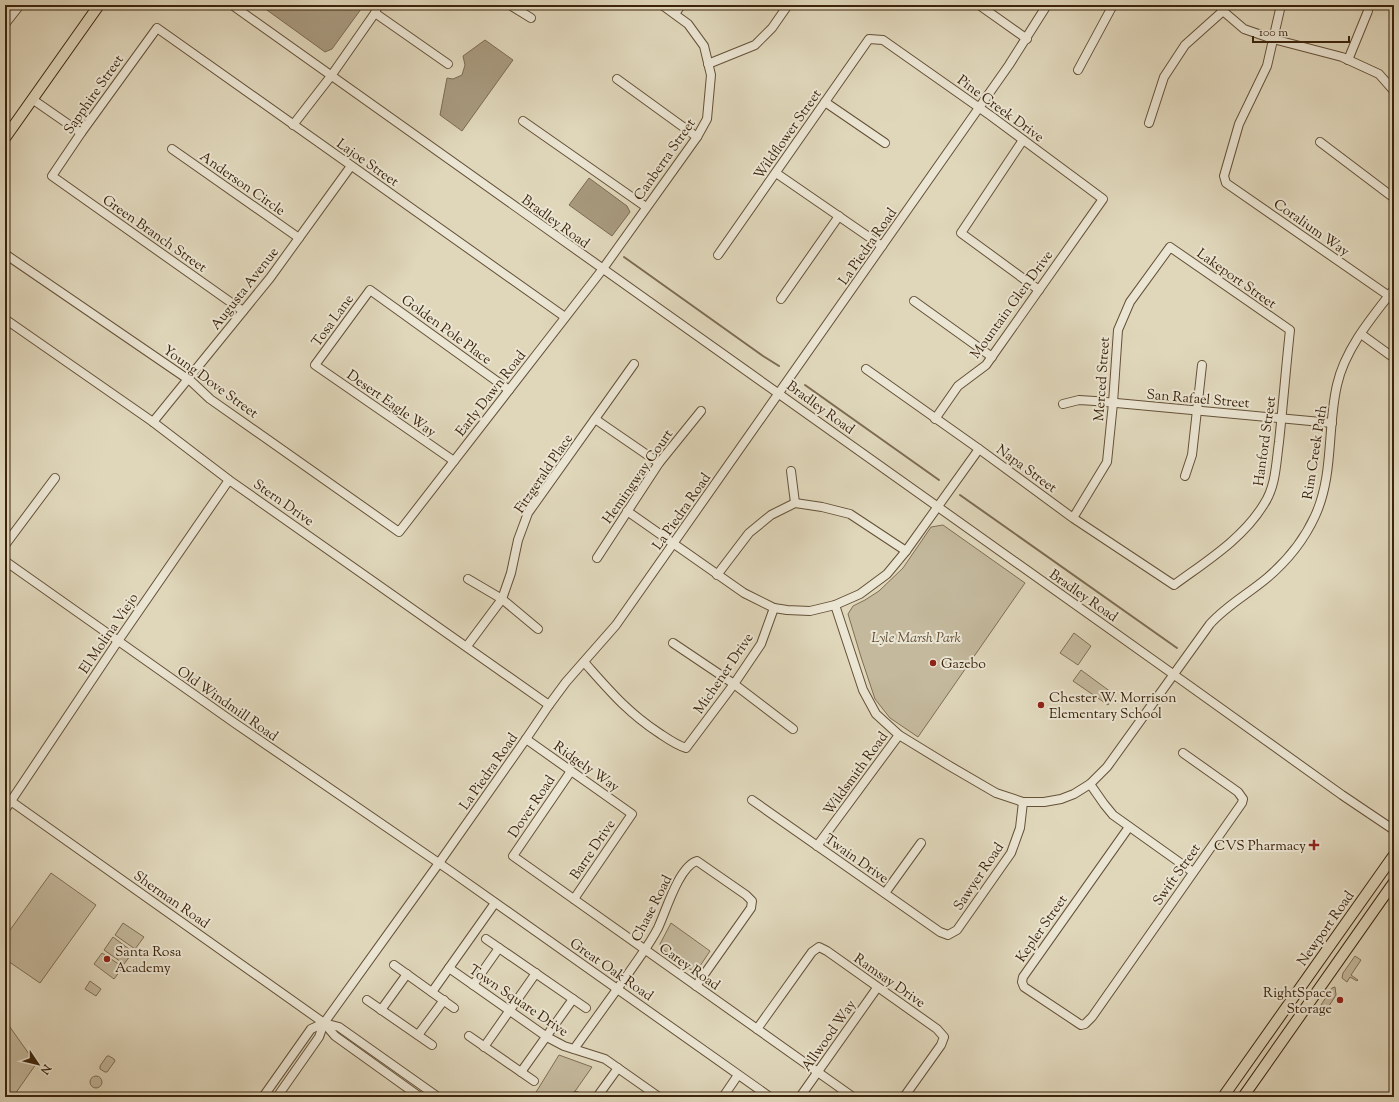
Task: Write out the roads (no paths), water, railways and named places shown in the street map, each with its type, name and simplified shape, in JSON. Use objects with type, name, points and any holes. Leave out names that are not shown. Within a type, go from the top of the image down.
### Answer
[{"type":"main road","points":[[5,138],[99,5]]},
{"type":"main road","name":"Newport Road","points":[[1223,1097],[1394,855]]},
{"type":"main road","points":[[1242,1097],[1394,882]]},
{"type":"street","points":[[5,24],[20,5]]},
{"type":"street","name":"Bradley Road","points":[[232,5],[602,270],[779,393],[1342,795],[1394,830]]},
{"type":"street","points":[[510,5],[531,18]]},
{"type":"street","name":"Canberra Street","points":[[602,270],[697,137],[707,119],[711,75],[704,46],[688,24],[662,5]]},
{"type":"street","points":[[675,14],[681,5]]},
{"type":"street","points":[[708,64],[755,45],[772,28],[788,5]]},
{"type":"street","points":[[979,5],[1027,39]]},
{"type":"street","name":"La Piedra Road","points":[[277,1097],[319,1037],[324,1023],[439,863],[549,705],[616,625],[674,544],[1027,39],[1047,5]]},
{"type":"street","points":[[1078,70],[1113,5]]},
{"type":"street","points":[[1274,39],[1281,5]]},
{"type":"street","points":[[1149,123],[1164,77],[1185,45],[1221,8],[1244,29],[1274,39],[1342,57],[1378,74],[1394,91]]},
{"type":"street","points":[[293,124],[331,76],[376,9],[448,64]]},
{"type":"street","points":[[1348,60],[1368,11]]},
{"type":"street","name":"Lajoe Street","points":[[157,28],[565,317]]},
{"type":"street","name":"Sapphire Street","points":[[52,176],[81,133],[157,28]]},
{"type":"street","name":"Wildflower Street","points":[[718,255],[869,39],[883,40]]},
{"type":"street","name":"Coralium Way","points":[[1274,39],[1267,66],[1239,124],[1224,176],[1226,183],[1391,292]]},
{"type":"street","name":"Pine Creek Drive","points":[[883,40],[1103,199]]},
{"type":"street","points":[[617,79],[697,137]]},
{"type":"street","points":[[32,99],[81,133]]},
{"type":"street","points":[[825,102],[885,143]]},
{"type":"street","points":[[523,122],[646,207]]},
{"type":"street","points":[[1023,140],[962,233],[1039,290]]},
{"type":"street","points":[[1320,142],[1394,198]]},
{"type":"street","name":"Anderson Circle","points":[[172,149],[299,238]]},
{"type":"street","name":"Augusta Avenue","points":[[153,422],[270,278],[351,166]]},
{"type":"street","points":[[776,173],[882,246]]},
{"type":"street","name":"Green Branch Street","points":[[52,176],[243,311]]},
{"type":"street","name":"Mountain Glen Drive","points":[[935,418],[958,386],[986,365],[1103,199]]},
{"type":"street","points":[[781,299],[839,216]]},
{"type":"street","name":"Lakeport Street","points":[[1170,247],[1290,330]]},
{"type":"street","name":"Merced Street","points":[[1073,518],[1107,462],[1118,330],[1130,302],[1170,247]]},
{"type":"street","name":"Young Dove Street","points":[[5,254],[188,379],[210,398],[399,532]]},
{"type":"street","name":"Early Dawn Road","points":[[399,532],[602,270]]},
{"type":"street","name":"Tosa Lane","points":[[316,365],[370,290]]},
{"type":"street","name":"Golden Pole Place","points":[[370,290],[509,390]]},
{"type":"street","name":"Rim Creek Path","points":[[835,606],[863,690],[876,714],[899,735],[996,793],[1023,802],[1044,802],[1061,799],[1074,794],[1090,784],[1108,766],[1173,674],[1218,615],[1276,570],[1286,560],[1306,534],[1315,516],[1323,493],[1339,379],[1348,355],[1391,292]]},
{"type":"street","points":[[914,301],[992,357]]},
{"type":"street","name":"Stern Drive","points":[[5,319],[153,422],[229,480],[549,705]]},
{"type":"street","name":"Hanford Street","points":[[1174,585],[1220,550],[1248,526],[1264,505],[1271,491],[1275,473],[1282,419],[1290,330]]},
{"type":"street","points":[[1361,334],[1394,358]]},
{"type":"street","name":"Fitzgerald Place","points":[[467,646],[502,599],[511,573],[518,540],[528,513],[634,364]]},
{"type":"street","name":"Desert Eagle Way","points":[[316,365],[454,461]]},
{"type":"street","points":[[1185,476],[1192,455],[1202,365]]},
{"type":"street","name":"Napa Street","points":[[866,370],[979,449],[1073,518],[1174,585]]},
{"type":"street","name":"San Rafael Street","points":[[1063,404],[1079,400],[1332,423]]},
{"type":"street","name":"Hemingway Court","points":[[597,558],[659,463],[701,411]]},
{"type":"street","points":[[595,419],[659,463]]},
{"type":"street","points":[[627,512],[744,593],[774,608],[810,611],[835,606],[860,594],[887,574],[906,551],[979,449]]},
{"type":"street","points":[[791,471],[795,503]]},
{"type":"street","points":[[5,545],[55,478]]},
{"type":"street","name":"El Molina Viejo","points":[[5,810],[8,799],[229,480]]},
{"type":"street","points":[[717,575],[749,533],[771,515],[795,503],[822,507],[850,514],[906,551]]},
{"type":"street","name":"Old Windmill Road","points":[[5,560],[280,755],[439,863]]},
{"type":"street","points":[[468,578],[502,599],[538,629]]},
{"type":"street","name":"Michener Drive","points":[[584,662],[622,704],[641,721],[678,745],[686,748],[734,684],[761,644],[774,608]]},
{"type":"street","points":[[673,643],[734,684],[793,729]]},
{"type":"street","name":"Wildsmith Road","points":[[818,846],[899,735]]},
{"type":"street","name":"Ridgely Way","points":[[526,739],[632,814]]},
{"type":"street","name":"Swift Street","points":[[1085,1024],[1092,1017],[1239,808],[1243,799],[1238,792],[1183,753]]},
{"type":"street","name":"Dover Road","points":[[513,856],[571,771]]},
{"type":"street","points":[[1090,784],[1113,815],[1193,872]]},
{"type":"street","name":"Sherman Road","points":[[8,799],[324,1023]]},
{"type":"street","name":"Twain Drive","points":[[752,800],[940,932],[948,935]]},
{"type":"street","name":"Sawyer Road","points":[[948,935],[956,930],[1011,853],[1020,828],[1023,802]]},
{"type":"street","name":"Barre Drive","points":[[574,899],[632,814]]},
{"type":"street","name":"Kepler Street","points":[[1085,1024],[1076,1023],[1024,987],[1022,982],[1023,977],[1129,827]]},
{"type":"street","points":[[885,893],[921,843]]},
{"type":"street","name":"Carey Road","points":[[513,856],[853,1097]]},
{"type":"street","name":"Chase Road","points":[[574,1049],[645,950],[658,928],[669,898],[679,880],[690,864],[697,861],[746,895],[752,901],[751,908],[696,986]]},
{"type":"street","name":"Great Oak Road","points":[[439,863],[770,1097]]},
{"type":"street","points":[[432,992],[495,903]]},
{"type":"street","points":[[486,939],[586,1008]]},
{"type":"street","name":"Ramsay Drive","points":[[757,1029],[812,952],[820,947],[936,1029],[944,1037],[941,1045],[904,1097]]},
{"type":"street","points":[[473,985],[499,948]]},
{"type":"street","points":[[394,964],[454,1008]]},
{"type":"street","name":"Town Square Drive","points":[[449,968],[547,1037],[564,1046],[605,1059],[659,1097]]},
{"type":"street","points":[[484,1047],[536,973]]},
{"type":"street","points":[[381,1010],[407,974]]},
{"type":"street","name":"Allwood Way","points":[[800,1097],[877,988]]},
{"type":"street","points":[[522,1072],[573,999]]},
{"type":"street","points":[[367,1000],[432,1045]]},
{"type":"street","points":[[418,1035],[444,1000]]},
{"type":"street","points":[[324,1023],[335,1036],[420,1097]]},
{"type":"street","points":[[324,1023],[339,1027],[438,1097]]},
{"type":"street","name":"La Piedra Road","points":[[263,1097],[311,1029],[324,1023]]},
{"type":"street","points":[[469,1036],[534,1081]]},
{"type":"street","points":[[597,1097],[618,1068]]},
{"type":"street","points":[[723,1097],[738,1075]]},
{"type":"waterway","points":[[624,257],[779,366]]},
{"type":"waterway","points":[[805,385],[939,480]]},
{"type":"waterway","points":[[960,495],[1177,648]]},
{"type":"place","name":"Gazebo","points":[[933,663]]},
{"type":"place","name":"Chester W. Morrison Elementary School","points":[[1041,705]]},
{"type":"place","name":"CVS Pharmacy","points":[[1314,845]]},
{"type":"place","name":"Santa Rosa Academy","points":[[107,959]]},
{"type":"place","name":"RightSpace Storage","points":[[1340,1000]]},
{"type":"park label","name":"Lyle Marsh Park","points":[[916,637]]}]
